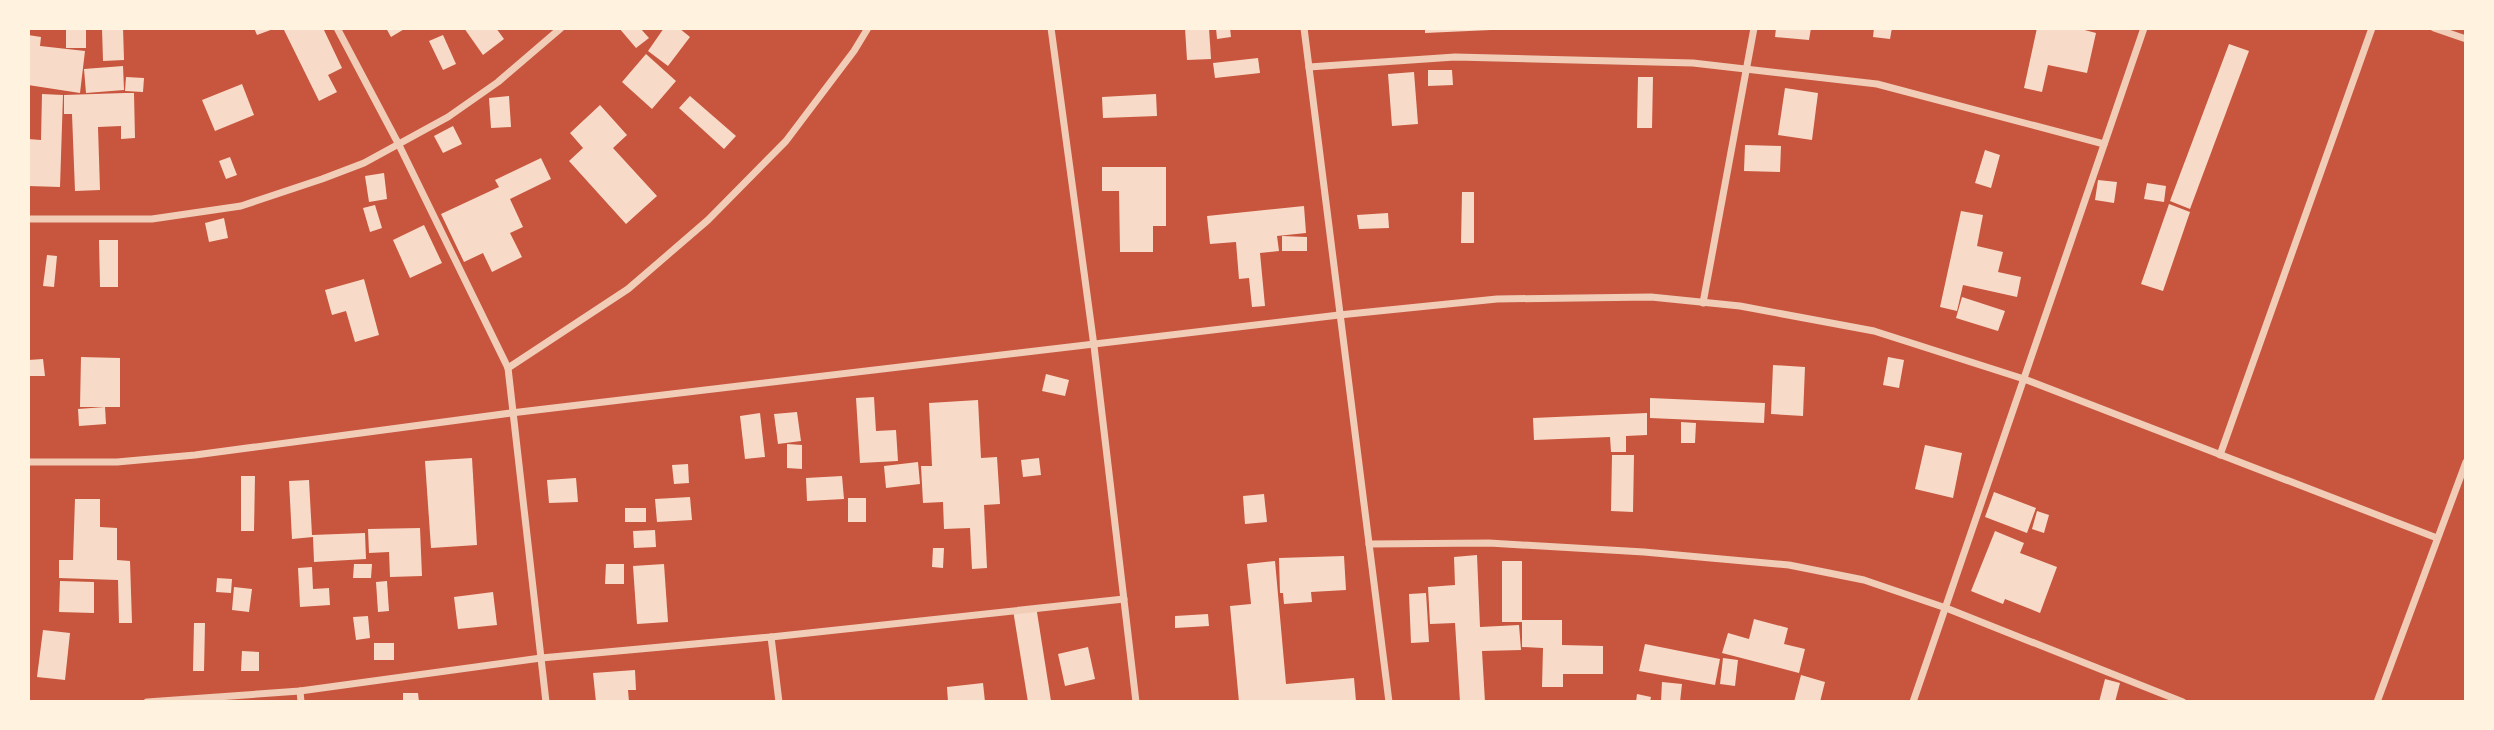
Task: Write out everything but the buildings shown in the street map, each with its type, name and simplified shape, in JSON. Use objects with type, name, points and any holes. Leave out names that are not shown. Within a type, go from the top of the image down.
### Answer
[{"type":"street","points":[[337,28],[399,145],[508,368],[546,702]]},
{"type":"street","points":[[28,219],[152,219],[241,206],[364,163],[447,117],[498,82],[561,28]]},
{"type":"street","points":[[508,368],[628,289],[708,219],[786,141],[854,51],[868,28]]},
{"type":"street","points":[[1051,28],[1094,346],[1136,702]]},
{"type":"street","points":[[1304,28],[1389,702]]},
{"type":"street","points":[[1703,303],[1754,28]]},
{"type":"street","points":[[1913,702],[2144,28]]},
{"type":"street","points":[[2220,455],[2372,28]]},
{"type":"street","points":[[2434,28],[2466,39]]},
{"type":"street","points":[[1309,67],[1455,57],[1693,63],[1877,84],[2104,144]]},
{"type":"street","points":[[28,462],[117,462],[195,455],[512,413],[1339,315],[1497,299],[1651,297],[1740,306],[1874,331],[2024,379],[2437,538]]},
{"type":"street","points":[[2377,702],[2466,462]]},
{"type":"street","points":[[1369,544],[1489,543],[1644,552],[1790,565],[1864,580],[1945,608],[2182,702]]},
{"type":"street","points":[[147,702],[300,691],[541,658],[771,637],[1124,599]]},
{"type":"street","points":[[771,637],[779,702]]},
{"type":"street","points":[[300,691],[301,702]]}]
